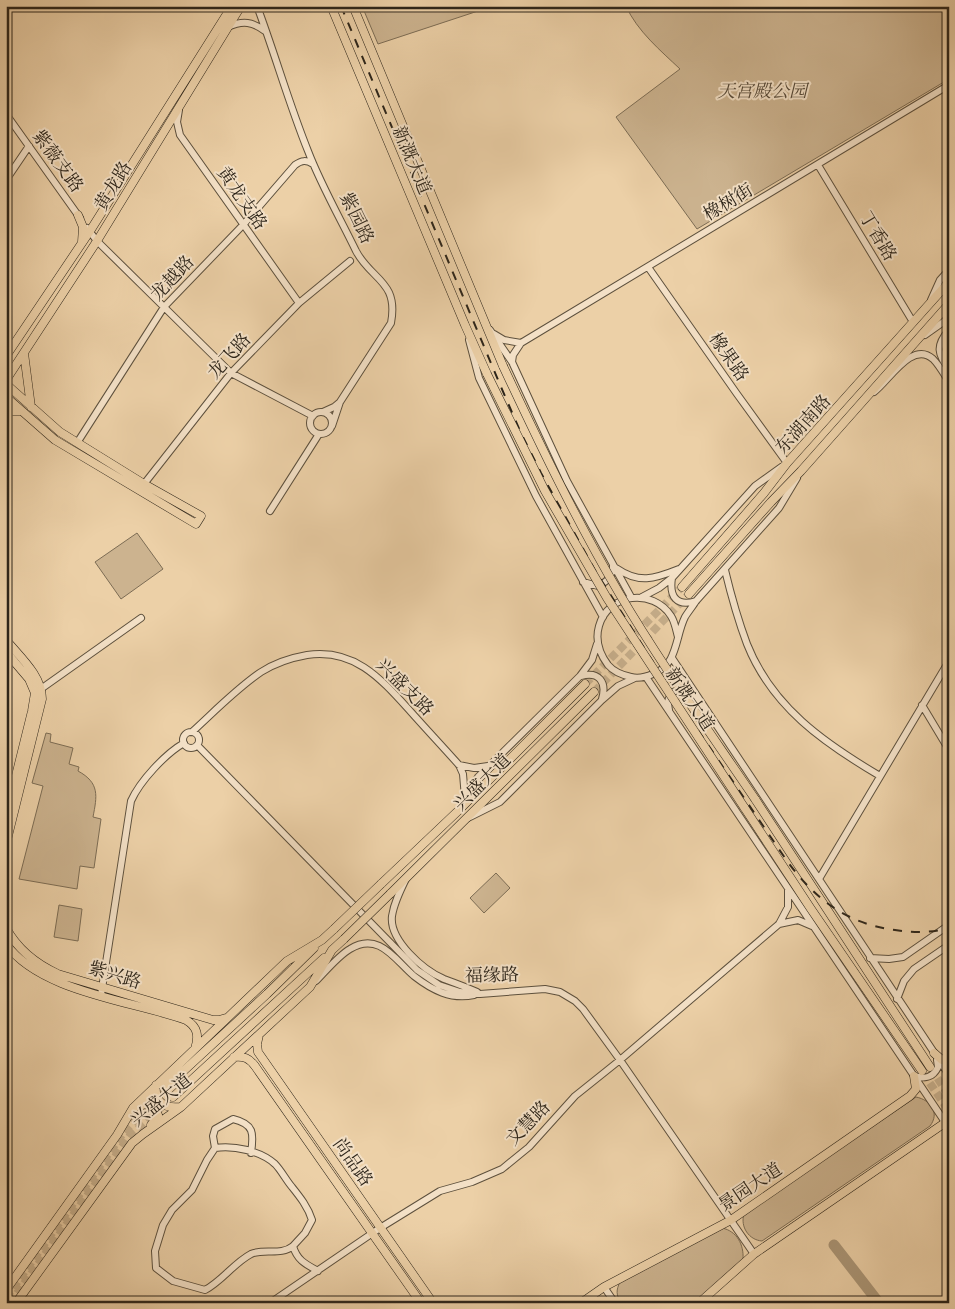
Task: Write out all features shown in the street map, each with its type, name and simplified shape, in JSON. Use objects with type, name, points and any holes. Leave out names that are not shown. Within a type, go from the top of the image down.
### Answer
[{"type":"main road","name":"黄龙路","points":[[6,356],[90,232],[232,6]]},
{"type":"main road","name":"黄龙路","points":[[6,380],[97,241],[242,6]]},
{"type":"main road","name":"新溉大道","points":[[331,6],[465,325],[487,374],[546,491],[607,598],[811,910],[922,1071]]},
{"type":"main road","name":"新溉大道","points":[[352,6],[503,366],[559,485],[618,592],[930,1067]]},
{"type":"main road","points":[[78,215],[82,227],[82,243]]},
{"type":"main road","name":"东湖南路","points":[[682,587],[788,463],[949,282]]},
{"type":"main road","name":"东湖南路","points":[[689,594],[771,502],[801,472],[949,304]]},
{"type":"main road","points":[[6,346],[17,341]]},
{"type":"main road","points":[[24,352],[31,406]]},
{"type":"main road","points":[[6,384],[60,432],[76,443],[201,516],[196,524],[55,440],[6,397]]},
{"type":"main road","points":[[6,411],[21,411]]},
{"type":"main road","points":[[6,640],[35,676],[38,691],[6,816]]},
{"type":"main road","points":[[6,652],[29,679],[42,699],[6,844]]},
{"type":"main road","name":"兴盛大道","points":[[6,1290],[116,1135],[133,1108],[287,961],[322,940],[334,929],[458,811],[586,684]]},
{"type":"main road","name":"兴盛大道","points":[[16,1303],[124,1154],[143,1134],[181,1107],[310,987],[332,950],[594,692]]},
{"type":"main road","name":"紫兴路","points":[[6,928],[17,946],[38,964],[102,991],[179,1017],[191,1023],[198,1035],[195,1050]]},
{"type":"main road","points":[[164,1088],[322,940]]},
{"type":"main road","name":"紫兴路","points":[[6,944],[23,963],[45,976],[213,1020],[230,1016]]},
{"type":"main road","points":[[173,1096],[332,950]]},
{"type":"main road","name":"尚品路","points":[[259,1034],[256,1044],[258,1052],[433,1303]]},
{"type":"main road","points":[[934,1053],[942,1060],[949,1062]]},
{"type":"main road","name":"尚品路","points":[[234,1057],[242,1056],[250,1059],[256,1066],[421,1303]]},
{"type":"main road","name":"景园大道","points":[[581,1303],[604,1287],[731,1220],[910,1096],[916,1089],[914,1076]]},
{"type":"main road","points":[[156,1085],[156,1098],[161,1103],[172,1108],[181,1107]]},
{"type":"main road","points":[[133,1108],[146,1104],[154,1106],[157,1110],[156,1120],[143,1134]]},
{"type":"main road","points":[[699,1303],[754,1254],[947,1123],[949,1108]]},
{"type":"street","name":"紫园路","points":[[257,6],[314,165],[358,255],[383,283],[389,292],[392,302],[391,323],[340,402]]},
{"type":"street","points":[[228,27],[244,22],[252,23],[266,32]]},
{"type":"street","name":"橡树街","points":[[521,343],[949,85]]},
{"type":"street","name":"黄龙支路","points":[[180,104],[177,122],[180,135],[299,303]]},
{"type":"street","name":"紫薇支路","points":[[6,114],[97,241],[232,373],[312,416]]},
{"type":"street","points":[[6,180],[29,146]]},
{"type":"street","name":"龙越路","points":[[76,443],[164,307],[243,225],[296,165],[302,161],[308,161],[314,165]]},
{"type":"street","name":"丁香路","points":[[818,165],[913,322]]},
{"type":"street","points":[[352,243],[350,261],[366,263]]},
{"type":"street","name":"龙飞路","points":[[144,484],[232,373],[299,303],[350,261]]},
{"type":"street","name":"橡果路","points":[[648,267],[788,463]]},
{"type":"street","points":[[929,304],[940,280],[949,270]]},
{"type":"street","points":[[918,340],[949,318]]},
{"type":"street","name":"新溉大道","points":[[484,321],[512,362],[567,481],[631,597]]},
{"type":"street","name":"新溉大道","points":[[465,325],[479,378],[536,496],[603,617]]},
{"type":"street","points":[[949,330],[939,346],[938,359],[949,382]]},
{"type":"street","points":[[493,334],[504,340],[521,343],[513,355],[512,362]]},
{"type":"street","points":[[863,400],[880,387],[909,358],[921,354],[938,359],[949,370]]},
{"type":"street","points":[[340,402],[328,432],[319,434],[314,432],[310,426],[312,416],[334,407],[340,402]]},
{"type":"street","points":[[323,412],[331,418],[332,426]]},
{"type":"street","points":[[270,510],[319,434]]},
{"type":"street","points":[[642,598],[672,578],[755,486],[788,463]]},
{"type":"street","points":[[597,644],[602,657],[610,668],[622,675],[635,678],[646,677],[665,667],[672,658],[676,648],[685,617],[696,601],[779,508],[801,472]]},
{"type":"street","points":[[583,582],[598,586],[608,581],[612,574],[613,566],[628,576],[644,579],[660,577],[681,568]]},
{"type":"street","points":[[725,570],[748,645],[765,677],[780,698],[816,735],[841,753],[880,776]]},
{"type":"street","points":[[672,578],[670,588],[673,596],[679,602],[688,604],[696,601]]},
{"type":"street","points":[[458,811],[478,777],[580,676],[592,660],[597,644],[597,633],[607,610],[618,602],[631,597],[654,601],[664,607],[671,616],[678,637]]},
{"type":"street","points":[[38,691],[141,618]]},
{"type":"street","name":"兴盛支路","points":[[192,732],[250,681],[273,665],[294,657],[330,654],[359,664],[374,674],[460,765]]},
{"type":"street","name":"新溉大道","points":[[672,658],[949,1075]]},
{"type":"street","points":[[819,879],[949,661]]},
{"type":"street","points":[[580,676],[588,674],[597,676],[603,682],[605,691],[602,700]]},
{"type":"street","name":"新溉大道","points":[[646,677],[812,926],[947,1123]]},
{"type":"street","points":[[465,820],[500,802],[602,700],[618,686],[635,678]]},
{"type":"street","points":[[670,712],[668,703],[670,695],[678,689],[686,689],[695,693]]},
{"type":"street","points":[[922,705],[949,750]]},
{"type":"street","points":[[102,991],[130,801],[149,774],[184,743],[184,736],[188,732],[192,732]]},
{"type":"street","name":"福缘路","points":[[192,732],[199,738],[197,745],[418,970],[439,985],[460,992],[480,994],[545,989],[560,992],[575,1001],[583,1009],[620,1060],[754,1254]]},
{"type":"street","points":[[184,743],[191,748],[197,745]]},
{"type":"street","points":[[465,798],[463,774],[460,765],[480,768],[489,766]]},
{"type":"street","points":[[407,877],[395,903],[392,917],[393,930],[399,942],[422,964],[436,974],[480,994]]},
{"type":"street","points":[[779,924],[788,906],[788,890]]},
{"type":"street","points":[[779,924],[798,920],[812,926]]},
{"type":"street","name":"文慧路","points":[[270,1303],[372,1233],[440,1191],[472,1182],[502,1169],[529,1147],[575,1096],[779,924]]},
{"type":"street","points":[[870,958],[889,959],[903,957],[949,925]]},
{"type":"street","points":[[310,987],[349,949],[364,943],[379,945],[391,952],[414,976],[436,990],[464,997],[480,994]]},
{"type":"street","points":[[897,999],[904,981],[914,969],[949,945]]},
{"type":"street","points":[[914,1076],[922,1078],[929,1077],[935,1073],[938,1067],[934,1053]]},
{"type":"street","points":[[216,1148],[213,1136],[215,1128],[233,1119],[242,1121],[251,1128],[253,1135],[251,1153]]},
{"type":"street","points":[[226,1146],[251,1153],[264,1157],[275,1165],[309,1212],[312,1220],[305,1233],[293,1246],[279,1251],[259,1252],[250,1255],[214,1285],[205,1290],[173,1281],[156,1268],[155,1251],[163,1225],[172,1210],[192,1190],[207,1160],[216,1148],[226,1146]]},
{"type":"street","points":[[293,1246],[295,1255],[318,1271]]},
{"type":"street","points":[[604,1287],[615,1303]]},
{"type":"green space","points":[[362,6],[476,6],[478,11],[378,44]]},
{"type":"green space","name":"天宫殿公园","points":[[626,6],[949,6],[949,79],[697,229],[616,117],[680,69],[657,48],[636,24]]},
{"type":"green space","points":[[137,533],[163,569],[121,599],[95,562]]},
{"type":"green space","points":[[46,733],[51,734],[50,742],[73,748],[69,764],[79,767],[78,771],[90,780],[93,785],[96,796],[93,817],[101,819],[94,868],[80,866],[77,889],[19,879],[43,786],[32,783]]},
{"type":"green space","points":[[496,873],[510,888],[484,913],[470,898]]},
{"type":"green space","points":[[59,905],[82,909],[78,941],[54,937]]},
{"type":"green space","points":[[916,1097],[930,1104],[934,1112],[933,1121],[930,1126],[762,1241],[753,1238],[747,1232],[743,1224],[744,1214]]},
{"type":"green space","points":[[722,1228],[736,1235],[741,1244],[743,1259],[694,1303],[621,1303],[617,1292],[620,1282]]},
{"type":"waterway","points":[[834,1245],[879,1303]]},
{"type":"tunnel","points":[[585,684],[682,587]]},
{"type":"tunnel","points":[[594,692],[689,594]]},
{"type":"tunnel","points":[[931,1068],[949,1096]]},
{"type":"tunnel","points":[[923,1073],[949,1111]]},
{"type":"tunnel","points":[[6,1298],[124,1132],[165,1088]]},
{"type":"tunnel","points":[[10,1303],[129,1137],[173,1097]]},
{"type":"railway","points":[[341,6],[520,431],[596,572],[674,695],[787,861],[821,898],[847,916],[878,927],[915,932],[929,932],[949,928]]}]
